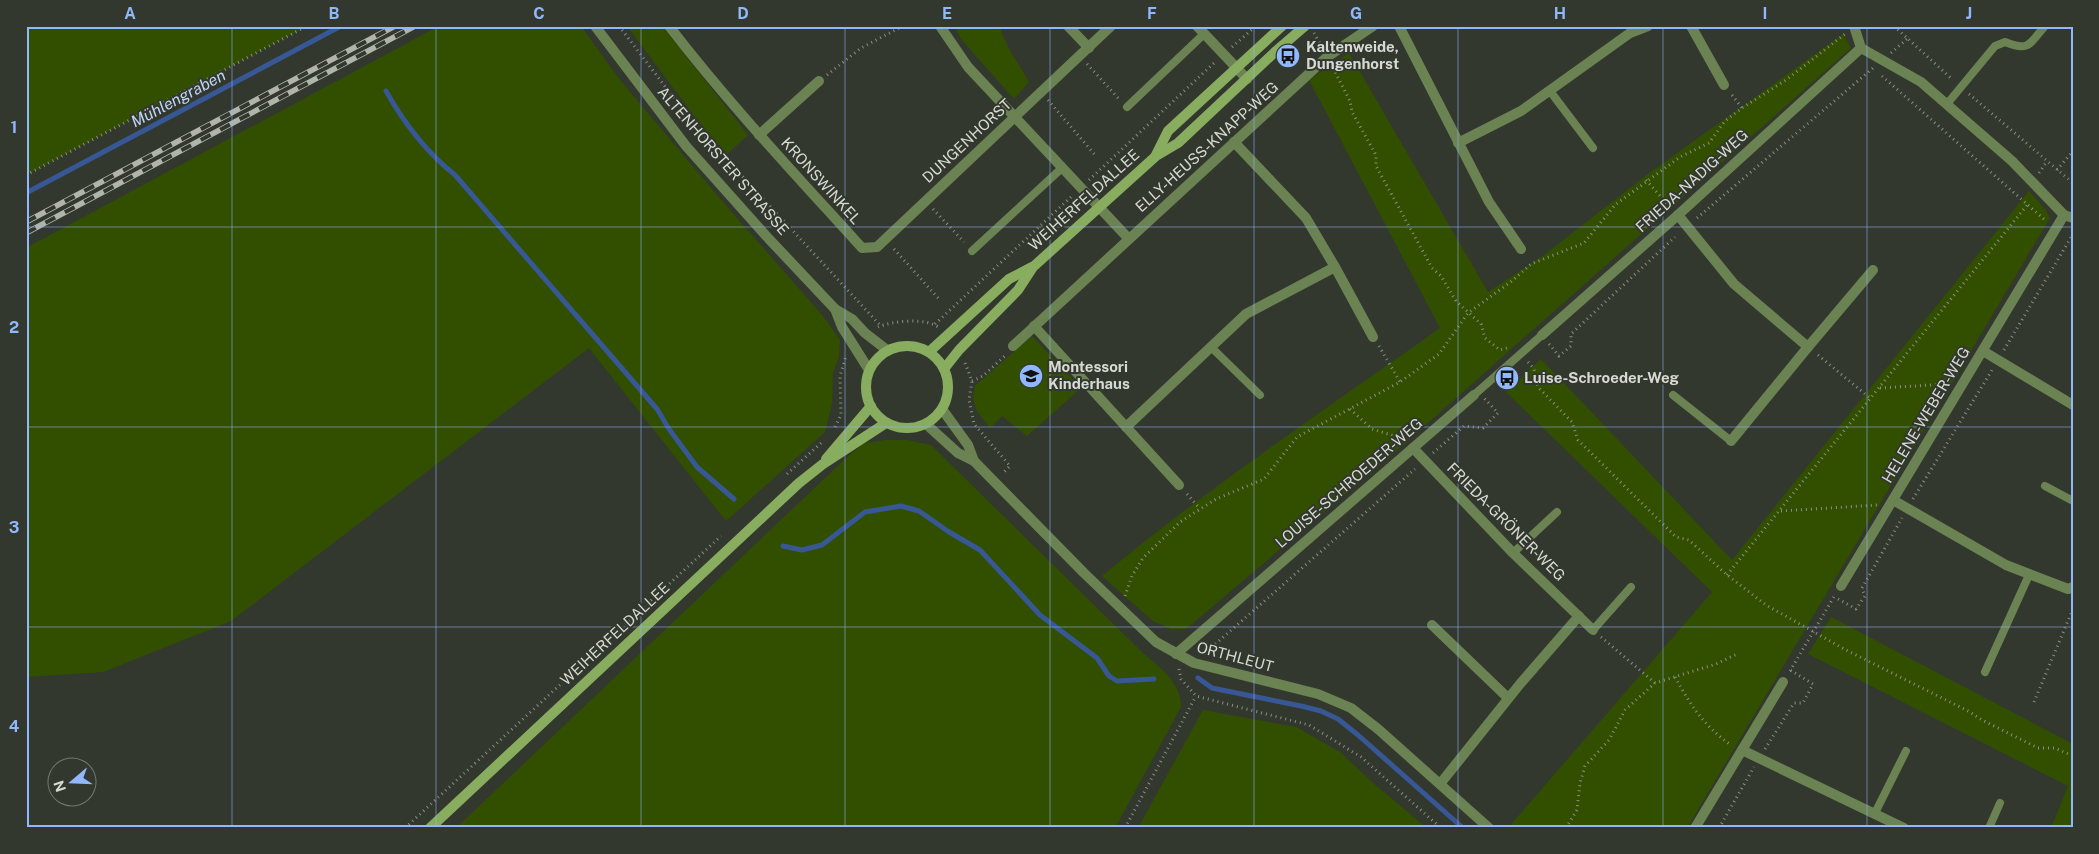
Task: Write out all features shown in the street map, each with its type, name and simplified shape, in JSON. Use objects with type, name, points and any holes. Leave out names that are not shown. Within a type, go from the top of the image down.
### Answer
[{"type":"main road","name":"WEIHERFELDALLEE","points":[[1156,156],[1168,131],[1282,26]]},
{"type":"main road","name":"WEIHERFELDALLEE","points":[[944,369],[959,350],[1018,290],[1033,267],[1156,156],[1178,143],[1305,26]]},
{"type":"main road","name":"WEIHERFELDALLEE","points":[[929,352],[1009,279],[1033,267]]},
{"type":"main road","points":[[898,346],[919,347],[929,352],[938,359],[944,369],[948,396],[942,409],[935,418],[926,424],[912,428],[898,428],[886,422],[870,406],[866,388],[869,370],[887,350],[898,346]]},
{"type":"main road","name":"WEIHERFELDALLEE","points":[[430,828],[764,516],[823,464],[870,406]]},
{"type":"main road","name":"WEIHERFELDALLEE","points":[[823,464],[847,450],[886,422]]},
{"type":"street","name":"ALTENHORSTER STRASSE","points":[[595,26],[686,146],[835,309],[852,319],[865,333],[887,350]]},
{"type":"street","name":"KRONSWINKEL","points":[[669,26],[696,61],[759,134],[862,248]]},
{"type":"street","points":[[940,26],[968,67],[1128,238]]},
{"type":"street","points":[[1068,26],[1089,48]]},
{"type":"street","name":"DUNGENHORST","points":[[862,248],[877,247],[1112,26]]},
{"type":"street","points":[[1197,26],[1247,79]]},
{"type":"street","name":"ELLY-HEUSS-KNAPP-WEG","points":[[1013,346],[1128,238],[1327,57],[1372,26]]},
{"type":"street","points":[[1399,26],[1489,202],[1521,249]]},
{"type":"street","points":[[1458,143],[1521,111],[1630,33],[1648,26]]},
{"type":"street","points":[[1691,26],[1724,85]]},
{"type":"street","points":[[1854,26],[1859,51],[1883,60],[1922,82],[2012,162],[2069,216]]},
{"type":"street","name":"FRIEDA-NADIG-WEG","points":[[1542,335],[1859,51]]},
{"type":"street","name":"KRONSWINKEL","points":[[759,134],[819,81]]},
{"type":"street","points":[[1234,142],[1306,218],[1373,337]]},
{"type":"street","points":[[1678,215],[1734,284],[1808,347]]},
{"type":"street","name":"HELENE-WEBER-WEG","points":[[1841,586],[2056,229],[2069,216]]},
{"type":"street","points":[[1126,426],[1246,314],[1335,268]]},
{"type":"street","points":[[1731,441],[1873,270]]},
{"type":"street","name":"ALTENHORSTER STRASSE","points":[[835,309],[842,327],[869,370]]},
{"type":"street","points":[[1034,326],[1179,485]]},
{"type":"street","points":[[1983,351],[2073,405]]},
{"type":"street","name":"LOUISE-SCHROEDER-WEG","points":[[1176,654],[1476,393]]},
{"type":"street","name":"ORTHLEUT","points":[[942,409],[968,445],[974,461]]},
{"type":"street","name":"ORTHLEUT","points":[[926,424],[958,452],[974,461],[1121,610],[1156,642],[1194,663],[1318,694],[1351,708],[1489,828]]},
{"type":"street","name":"FRIEDA-GRÖNER-WEG","points":[[1413,448],[1513,553],[1593,630]]},
{"type":"street","points":[[1893,500],[2006,565],[2068,590],[2073,587]]},
{"type":"street","points":[[1440,784],[1508,698],[1579,616]]},
{"type":"street","points":[[1432,625],[1508,698]]},
{"type":"street","points":[[1695,828],[1783,682]]},
{"type":"street","points":[[1742,750],[1904,828]]},
{"type":"lane","points":[[1947,104],[1995,46],[2004,42],[2019,48],[2028,45],[2045,26]]},
{"type":"lane","points":[[1127,107],[1204,34]]},
{"type":"lane","points":[[1550,91],[1593,148]]},
{"type":"lane","points":[[972,251],[1062,168]]},
{"type":"lane","name":"LOUISE-SCHROEDER-WEG","points":[[1476,393],[1542,335]]},
{"type":"lane","points":[[1211,347],[1260,395]]},
{"type":"lane","points":[[1673,395],[1731,441]]},
{"type":"lane","points":[[2044,486],[2073,501]]},
{"type":"lane","points":[[1513,553],[1557,512]]},
{"type":"lane","points":[[1986,672],[2029,575]]},
{"type":"lane","points":[[1593,630],[1631,588]]},
{"type":"lane","points":[[1875,814],[1906,751]]},
{"type":"lane","points":[[1990,828],[2000,803]]},
{"type":"path","points":[[26,175],[307,26]]},
{"type":"path","points":[[619,26],[692,122],[880,325]]},
{"type":"path","points":[[819,81],[861,48],[903,26]]},
{"type":"path","points":[[935,324],[1223,54],[1256,26]]},
{"type":"path","points":[[1310,26],[1350,101],[1352,112],[1376,155],[1376,166],[1432,268],[1441,276],[1456,301],[1481,324],[1485,338],[1500,350],[1510,347],[1521,354],[1534,369],[1538,387],[1572,422],[1578,440],[1676,537],[1688,540],[1727,575],[1766,605],[1814,630],[1846,650],[2038,748],[2055,748],[2073,756]]},
{"type":"path","points":[[1894,26],[1961,88],[2073,183]]},
{"type":"path","points":[[1121,610],[1132,576],[1143,558],[1180,522],[1216,499],[1264,479],[1297,437],[1400,382],[1439,354],[1468,313],[1512,281],[1531,264],[1584,243],[1615,205],[1646,180],[1680,158],[1709,143],[1725,121],[1786,80],[1845,34]]},
{"type":"path","points":[[1542,335],[1560,356],[1571,346],[1571,334],[1686,226],[1908,38]]},
{"type":"path","points":[[1834,597],[1856,610],[1864,596],[1862,588],[1908,508],[2072,235],[2056,229],[1872,68],[1859,51]]},
{"type":"path","points":[[1080,56],[1127,107]]},
{"type":"path","points":[[1724,85],[1742,108]]},
{"type":"path","points":[[1041,92],[1096,155]]},
{"type":"path","points":[[2058,170],[2073,151]]},
{"type":"path","points":[[1646,180],[1678,215]]},
{"type":"path","points":[[925,201],[972,251]]},
{"type":"path","points":[[1727,575],[2028,204]]},
{"type":"path","points":[[885,239],[939,299]]},
{"type":"path","points":[[1373,337],[1400,382]]},
{"type":"path","points":[[994,483],[1010,466],[974,424],[969,400],[972,381],[983,376],[1013,346]]},
{"type":"path","points":[[1808,347],[1871,399]]},
{"type":"path","points":[[831,434],[842,415],[840,376],[848,354]]},
{"type":"path","points":[[1879,388],[1964,382]]},
{"type":"path","points":[[1194,663],[1464,426],[1483,428],[1498,413],[1476,393]]},
{"type":"path","points":[[1350,408],[1372,428],[1401,438],[1413,448]]},
{"type":"path","points":[[783,478],[824,440]]},
{"type":"path","points":[[1179,485],[1200,509]]},
{"type":"path","points":[[1780,511],[1878,505],[1893,500]]},
{"type":"path","points":[[405,828],[726,531]]},
{"type":"path","points":[[1783,682],[1841,586]]},
{"type":"path","points":[[2034,702],[2073,609]]},
{"type":"path","points":[[1593,630],[1655,683]]},
{"type":"path","points":[[1176,654],[1181,679],[1196,696],[1309,724],[1361,757],[1441,828]]},
{"type":"path","points":[[1566,828],[1577,810],[1580,783],[1585,766],[1609,740],[1625,710],[1655,683],[1716,664],[1737,654]]},
{"type":"path","points":[[1720,828],[1759,759],[1794,703],[1803,703],[1813,684],[1790,670]]},
{"type":"path","points":[[1676,677],[1692,708],[1713,732],[1731,745],[1742,750]]},
{"type":"path","points":[[1125,828],[1196,696]]},
{"type":"green space","points":[[26,26],[307,26],[26,175]]},
{"type":"green space","points":[[439,26],[581,26],[620,80],[823,316],[840,340],[839,356],[833,373],[832,404],[825,432],[726,521],[589,348],[231,621],[103,672],[26,677],[26,248]]},
{"type":"green space","points":[[627,26],[662,26],[748,135],[727,154],[698,121]]},
{"type":"green space","points":[[954,26],[999,26],[1008,47],[1029,82],[1014,99],[961,39]]},
{"type":"green space","points":[[1843,34],[1851,48],[1402,446],[1186,629],[1171,629],[1153,621],[1102,576],[1226,480],[1440,328],[1309,80],[1349,53],[1488,292],[1544,255],[1648,174]]},
{"type":"green space","points":[[2029,191],[2045,209],[2050,218],[1687,828],[1508,828],[1712,592],[1506,392],[1541,359],[1732,560]]},
{"type":"green space","points":[[1032,336],[1081,388],[1027,436],[1002,416],[990,428],[974,404],[975,386]]},
{"type":"green space","points":[[907,440],[931,445],[1174,683],[1178,691],[1181,707],[1115,828],[456,828],[843,461],[864,443]]},
{"type":"green space","points":[[1831,617],[2073,744],[2073,828],[2051,828],[2068,786],[1808,654]]},
{"type":"green space","points":[[1203,710],[1296,727],[1340,752],[1373,783],[1427,828],[1138,828]]},
{"type":"waterway","name":"Mühlengraben","points":[[26,193],[341,26]]},
{"type":"waterway","points":[[386,91],[408,126],[425,147],[455,175],[657,409],[697,467],[734,499]]},
{"type":"waterway","points":[[783,546],[802,550],[822,545],[865,512],[901,506],[919,511],[949,532],[980,550],[1040,615],[1097,658],[1109,676],[1117,681],[1154,679]]},
{"type":"waterway","points":[[1198,678],[1212,688],[1301,706],[1321,711],[1338,719],[1463,828]]},
{"type":"railway","points":[[26,222],[395,26]]},
{"type":"railway","points":[[26,233],[415,26]]},
{"type":"place","name":"Kaltenweide, Dungenhorst","points":[[1288,56]]},
{"type":"place","name":"Montessori Kinderhaus","points":[[1031,376]]},
{"type":"place","name":"Luise-Schroeder-Weg","points":[[1507,378]]}]
